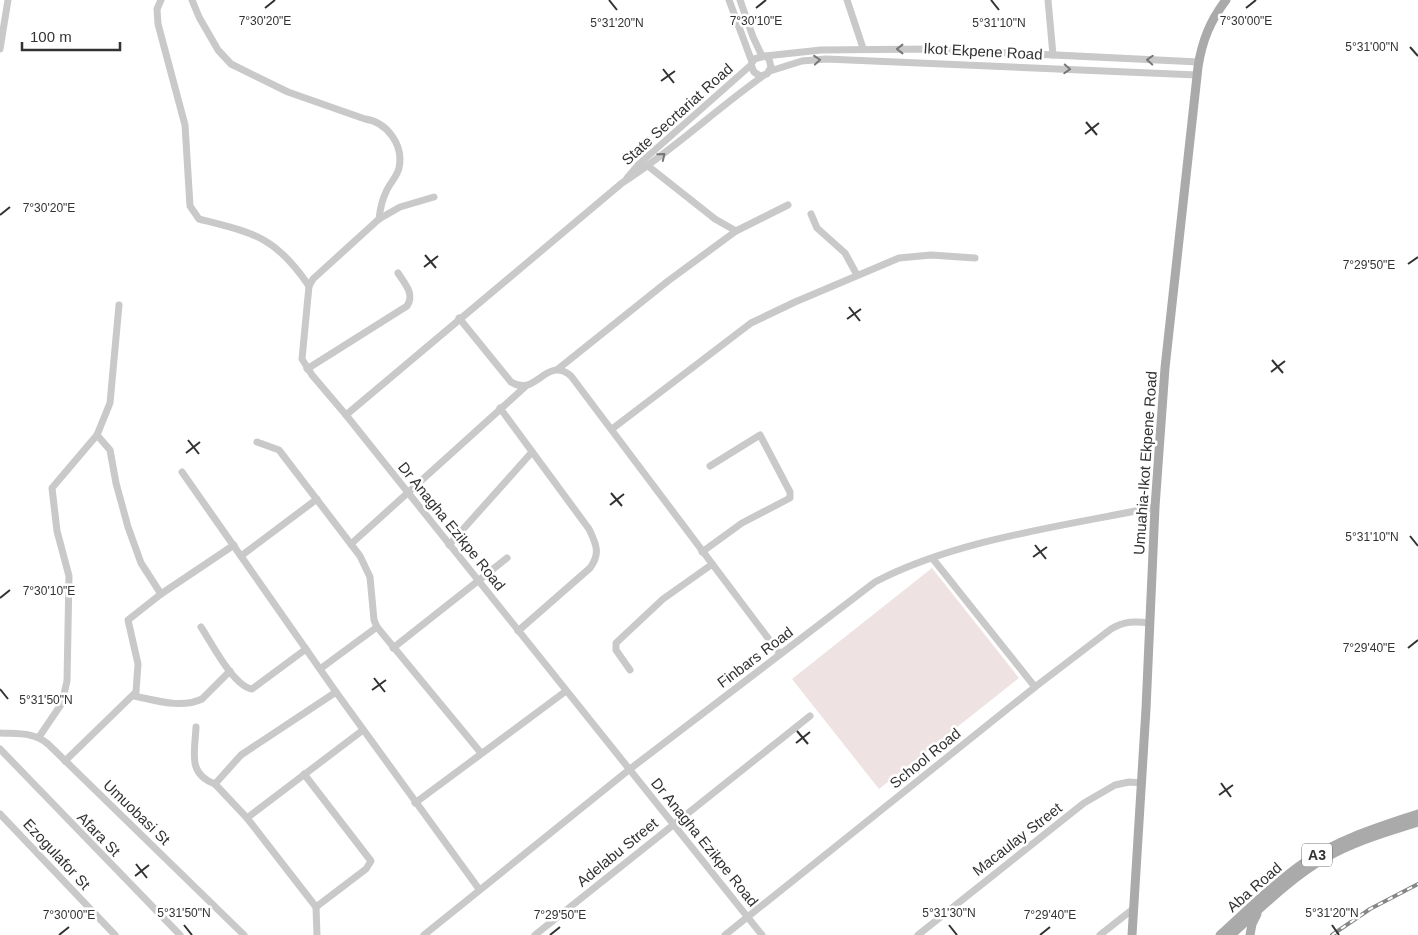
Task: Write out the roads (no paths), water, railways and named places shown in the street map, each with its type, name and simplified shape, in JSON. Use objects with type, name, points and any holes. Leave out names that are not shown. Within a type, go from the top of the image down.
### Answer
[{"type":"main road","name":"Umuahia-Ikot Ekpene Road","points":[[1132,935],[1142,783],[1155,507],[1165,368],[1198,62],[1208,29],[1226,0]]},
{"type":"main road","name":"Aba Road","points":[[1236,930],[1283,879],[1324,851],[1362,833],[1418,814]]},
{"type":"main road","name":"Aba Road","points":[[1220,935],[1236,930],[1288,884],[1327,857],[1365,840],[1418,822]]},
{"type":"main road","points":[[1250,935],[1252,924],[1261,908]]},
{"type":"street","points":[[0,49],[8,0]]},
{"type":"street","points":[[161,0],[157,9],[158,24],[185,125],[190,206],[194,214],[198,219],[241,230],[272,243],[292,261],[309,286]]},
{"type":"street","points":[[192,0],[199,17],[218,50],[231,64],[288,92],[365,119],[376,120],[386,127],[396,142],[400,159],[399,170],[386,192],[379,219]]},
{"type":"street","points":[[729,0],[754,72],[763,76]]},
{"type":"street","points":[[346,415],[459,318],[622,184],[648,166],[724,104],[770,71],[771,62],[764,56],[753,37],[740,0]]},
{"type":"street","points":[[847,0],[863,48]]},
{"type":"street","points":[[1048,0],[1053,55]]},
{"type":"street","points":[[752,64],[754,58],[790,52],[863,48],[931,49],[1198,62]]},
{"type":"street","name":"Ikot Ekpene Road","points":[[770,71],[802,61],[826,59],[1197,75]]},
{"type":"street","name":"State Secrtariat Road","points":[[622,184],[639,164],[752,64]]},
{"type":"street","points":[[648,166],[715,219],[736,231]]},
{"type":"street","points":[[398,274],[410,293],[410,301],[407,306],[307,369],[302,358],[302,347],[309,286],[313,279],[379,219],[400,207],[434,197]]},
{"type":"street","points":[[558,369],[668,280],[736,231],[788,206]]},
{"type":"street","points":[[811,214],[817,228],[845,253],[857,275]]},
{"type":"street","points":[[612,429],[751,323],[899,258],[931,255],[975,258]]},
{"type":"street","points":[[0,733],[39,737],[62,703],[67,681],[69,576],[58,531],[52,488],[97,435],[110,403],[119,305]]},
{"type":"street","points":[[459,318],[510,382],[521,388]]},
{"type":"street","name":"Dr Anagha Ezikpe Road","points":[[307,369],[346,415],[762,935]]},
{"type":"street","points":[[350,544],[521,388],[553,370],[564,370],[571,376],[612,429],[711,565],[780,654]]},
{"type":"street","points":[[500,408],[589,529],[598,550],[597,559],[590,568],[518,631]]},
{"type":"street","points":[[97,435],[110,450],[128,527],[141,563],[160,594]]},
{"type":"street","points":[[702,552],[742,523],[790,498],[790,492],[760,435],[710,466]]},
{"type":"street","points":[[258,442],[279,450],[350,544],[370,577],[374,620],[377,627],[481,753]]},
{"type":"street","points":[[449,545],[532,452]]},
{"type":"street","points":[[182,472],[363,730],[479,889]]},
{"type":"street","points":[[242,556],[317,499]]},
{"type":"street","name":"Finbars Road","points":[[424,935],[630,769],[875,582],[906,566],[982,544],[1155,507]]},
{"type":"street","points":[[65,760],[134,696],[136,692],[138,664],[128,620],[160,594],[234,545]]},
{"type":"street","points":[[393,648],[507,558]]},
{"type":"street","points":[[933,559],[1035,687]]},
{"type":"street","points":[[630,670],[616,650],[616,643],[663,599],[711,565]]},
{"type":"street","name":"School Road","points":[[726,935],[1035,687],[1121,623],[1137,621],[1150,623]]},
{"type":"street","points":[[201,627],[230,672],[247,688],[252,689],[306,649]]},
{"type":"street","points":[[320,669],[377,627]]},
{"type":"street","points":[[134,696],[171,703],[197,702],[230,672]]},
{"type":"street","points":[[415,803],[566,691]]},
{"type":"street","points":[[216,784],[241,755],[336,692]]},
{"type":"street","name":"Adelabu Street","points":[[535,935],[810,716]]},
{"type":"street","points":[[196,727],[195,762],[197,772],[203,780],[216,784],[247,818],[316,907],[317,935]]},
{"type":"street","points":[[247,818],[363,730]]},
{"type":"street","name":"Umuobasi St","points":[[39,737],[65,760],[244,935]]},
{"type":"street","name":"Afara St","points":[[0,750],[180,935]]},
{"type":"street","points":[[304,774],[371,861],[366,869],[316,907]]},
{"type":"street","name":"Macaulay Street","points":[[918,935],[1084,803],[1115,785],[1129,782],[1142,783]]},
{"type":"street","name":"Ezogulafor St","points":[[0,814],[115,935]]},
{"type":"street","points":[[1100,935],[1133,909]]},
{"type":"railway","points":[[1332,935],[1370,909],[1418,884]]}]
